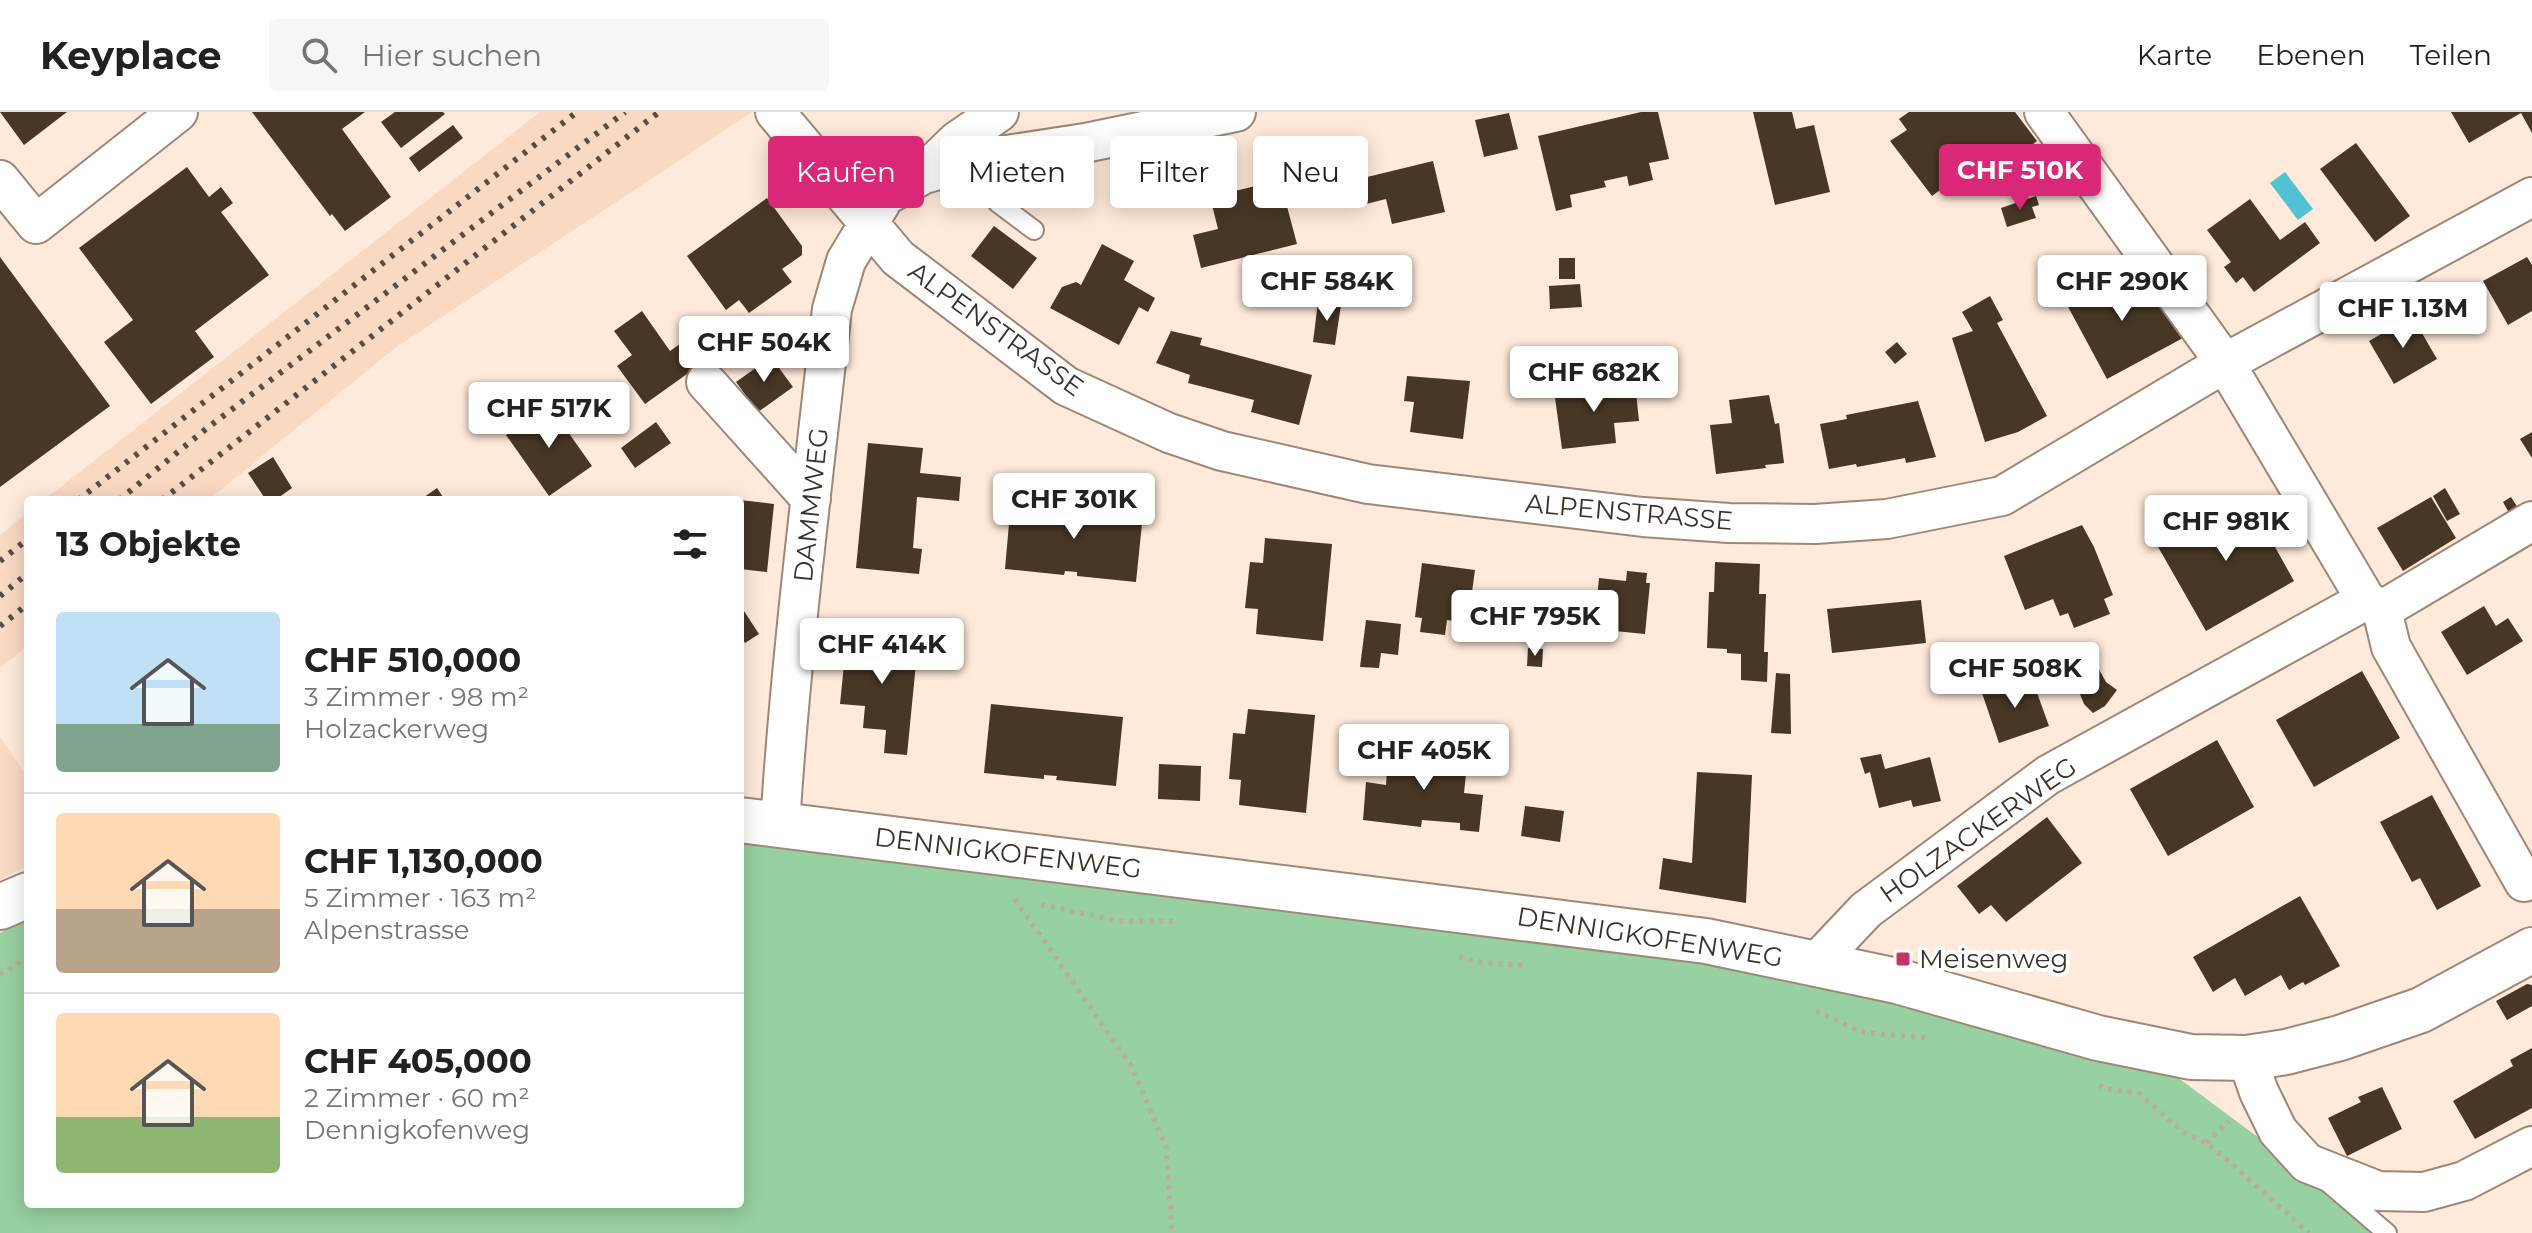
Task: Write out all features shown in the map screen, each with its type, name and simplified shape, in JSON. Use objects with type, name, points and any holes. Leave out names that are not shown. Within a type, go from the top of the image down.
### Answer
[{"type":"street","points":[[0,180],[36,224],[178,112]]},
{"type":"street","name":"ALPENSTRASSE","points":[[775,112],[898,258],[1066,386],[1169,433],[1222,451],[1368,484],[1643,517],[1729,523],[1830,523],[1887,519],[2002,496],[2225,363],[2532,197]]},
{"type":"street","name":"DAMMWEG","points":[[958,136],[999,112]]},
{"type":"street","points":[[1094,141],[1236,112]]},
{"type":"street","points":[[2044,112],[2225,363],[2374,605],[2391,647],[2524,882]]},
{"type":"street","name":"DAMMWEG","points":[[760,822],[785,747],[832,309],[846,261],[885,196],[922,175],[940,155]]},
{"type":"street","points":[[706,382],[811,499]]},
{"type":"street","name":"HOLZACKERWEG","points":[[1815,964],[1866,910],[2048,775],[2532,521]]},
{"type":"street","name":"DENNIGKOFENWEG","points":[[760,822],[1706,941],[1897,981],[2138,1048],[2191,1057],[2247,1058],[2286,1052],[2382,1025],[2461,990],[2532,950]]},
{"type":"street","points":[[0,907],[24,897]]},
{"type":"street","points":[[2247,1058],[2278,1131],[2307,1163],[2378,1191],[2424,1192],[2464,1181],[2532,1146]]},
{"type":"lane","points":[[1005,208],[1034,230]]},
{"type":"lane","points":[[2307,1163],[2387,1233]]},
{"type":"path","points":[[1001,894],[1118,921],[1176,921]]},
{"type":"path","points":[[1015,899],[1131,1066],[1166,1147],[1172,1233]]},
{"type":"path","points":[[1456,956],[1485,963],[1531,965]]},
{"type":"path","points":[[0,975],[24,960]]},
{"type":"path","points":[[1808,1007],[1864,1033],[1942,1039]]},
{"type":"path","points":[[2091,1080],[2104,1088],[2140,1094],[2184,1133],[2216,1151],[2309,1233]]},
{"type":"shaded area","points":[[540,112],[752,112],[395,348],[213,496],[49,496]]},
{"type":"shaded area","points":[[24,515],[24,648],[0,668],[0,535]]},
{"type":"shaded area","points":[[0,737],[24,772],[24,867],[0,880]]},
{"type":"green space","points":[[744,828],[1621,929],[2138,1048],[2387,1233],[0,1233],[0,933],[24,919],[24,1208],[744,1208]]},
{"type":"water","points":[[2285,172],[2313,209],[2298,220],[2270,183]]},
{"type":"building","points":[[0,112],[67,112],[24,145]]},
{"type":"building","points":[[252,112],[365,112],[342,129],[391,197],[345,231],[332,214],[330,216]]},
{"type":"building","points":[[395,112],[445,114],[401,148],[381,122]]},
{"type":"building","points":[[1641,112],[1658,112],[1669,159],[1649,163],[1653,180],[1629,186],[1627,176],[1604,181],[1606,187],[1570,195],[1572,207],[1556,211],[1538,136]]},
{"type":"building","points":[[1753,112],[1792,112],[1796,129],[1814,125],[1830,192],[1775,205]]},
{"type":"building","points":[[1909,112],[2015,112],[2037,141],[1993,174],[1981,159],[1932,196],[1890,141],[1907,130],[1899,119]]},
{"type":"building","points":[[2451,112],[2532,112],[2532,133],[2521,113],[2469,143]]},
{"type":"building","points":[[1509,113],[1518,149],[1484,157],[1475,120]]},
{"type":"building","points":[[453,125],[463,138],[419,172],[409,158]]},
{"type":"building","points":[[2356,143],[2410,216],[2375,242],[2320,169]]},
{"type":"building","points":[[1433,161],[1445,212],[1392,224],[1386,199],[1368,204],[1368,177]]},
{"type":"building","points":[[187,167],[209,197],[221,187],[233,203],[221,212],[269,275],[195,331],[214,357],[151,404],[104,342],[133,320],[79,248]]},
{"type":"building","points":[[1253,187],[1253,208],[1287,208],[1297,244],[1201,268],[1193,235],[1218,229],[1213,208],[1237,208],[1237,190]]},
{"type":"building","points":[[2036,196],[2039,205],[2032,207],[2036,218],[2007,227],[2001,208]]},
{"type":"building","points":[[767,198],[768,208],[774,208],[802,246],[802,255],[782,269],[792,282],[749,313],[739,300],[726,310],[687,256]]},
{"type":"building","points":[[2250,199],[2280,240],[2305,222],[2320,243],[2254,292],[2243,277],[2236,283],[2224,267],[2231,262],[2207,230]]},
{"type":"building","points":[[994,226],[1037,258],[1013,289],[971,256]]},
{"type":"building","points":[[1102,244],[1134,261],[1124,280],[1155,298],[1148,312],[1139,307],[1119,345],[1050,308],[1062,287],[1076,282],[1081,285]]},
{"type":"building","points":[[0,257],[110,406],[0,487]]},
{"type":"building","points":[[2527,257],[2532,265],[2532,311],[2508,325],[2483,281]]},
{"type":"building","points":[[1559,258],[1575,258],[1575,279],[1559,279]]},
{"type":"building","points":[[2130,268],[2183,338],[2107,379],[2066,303]]},
{"type":"building","points":[[1580,284],[1582,307],[1550,309],[1549,286]]},
{"type":"building","points":[[1990,296],[2003,320],[1997,323],[2047,416],[2018,432],[1985,442],[1952,338],[1973,331],[1962,312]]},
{"type":"building","points":[[1318,302],[1341,305],[1335,345],[1313,342]]},
{"type":"building","points":[[642,311],[670,351],[694,334],[714,362],[690,379],[687,374],[645,404],[617,366],[632,355],[614,331]]},
{"type":"building","points":[[2412,316],[2437,359],[2394,384],[2369,341]]},
{"type":"building","points":[[1171,331],[1202,338],[1200,345],[1312,375],[1299,425],[1251,412],[1254,400],[1188,383],[1190,375],[1156,363]]},
{"type":"building","points":[[1897,342],[1907,354],[1895,364],[1885,352]]},
{"type":"building","points":[[771,357],[793,387],[758,412],[736,382]]},
{"type":"building","points":[[1407,376],[1470,381],[1463,439],[1410,432],[1414,402],[1404,401]]},
{"type":"building","points":[[1635,383],[1639,421],[1614,423],[1616,443],[1562,449],[1554,390]]},
{"type":"building","points":[[1769,395],[1775,424],[1779,423],[1784,463],[1716,474],[1710,425],[1732,423],[1729,400]]},
{"type":"building","points":[[1918,401],[1936,457],[1906,463],[1905,458],[1829,469],[1820,424],[1847,419],[1846,415]]},
{"type":"building","points":[[549,405],[592,466],[549,496],[506,435]]},
{"type":"building","points":[[656,422],[671,443],[635,468],[621,448]]},
{"type":"building","points":[[2532,432],[2532,458],[2520,439]]},
{"type":"building","points":[[868,443],[923,448],[920,473],[961,477],[959,501],[917,497],[913,548],[922,549],[919,574],[856,568]]},
{"type":"building","points":[[273,457],[292,488],[281,496],[263,496],[248,473]]},
{"type":"building","points":[[437,488],[442,496],[426,496]]},
{"type":"building","points":[[2445,488],[2460,514],[2447,521],[2433,496]]},
{"type":"building","points":[[2246,495],[2294,581],[2206,631],[2157,545]]},
{"type":"building","points":[[2431,497],[2456,538],[2403,571],[2377,528]]},
{"type":"building","points":[[2511,497],[2518,508],[2509,513],[2503,502]]},
{"type":"building","points":[[744,500],[774,504],[767,572],[744,569]]},
{"type":"building","points":[[1011,501],[1143,514],[1136,582],[1077,576],[1077,572],[1065,571],[1064,575],[1005,569]]},
{"type":"building","points":[[2082,525],[2113,595],[2104,599],[2110,614],[2074,628],[2068,613],[2060,616],[2053,599],[2025,610],[2004,556]]},
{"type":"building","points":[[1265,538],[1332,544],[1323,641],[1256,634],[1258,609],[1245,608],[1250,562],[1263,563]]},
{"type":"building","points":[[1715,562],[1760,564],[1759,594],[1766,594],[1764,652],[1768,652],[1767,682],[1741,680],[1741,654],[1727,653],[1727,649],[1707,648],[1709,592],[1714,592]]},
{"type":"building","points":[[1422,563],[1475,570],[1470,607],[1475,607],[1473,623],[1447,620],[1445,635],[1420,632],[1422,618],[1415,617]]},
{"type":"building","points":[[1627,571],[1647,573],[1646,583],[1650,583],[1645,634],[1594,629],[1599,578],[1626,581]]},
{"type":"building","points":[[1921,600],[1926,643],[1832,653],[1827,609]]},
{"type":"building","points":[[2484,606],[2496,626],[2508,618],[2523,641],[2467,675],[2441,632]]},
{"type":"building","points":[[744,611],[759,634],[744,641]]},
{"type":"building","points":[[1366,620],[1401,624],[1398,655],[1381,653],[1379,668],[1360,667]]},
{"type":"building","points":[[847,635],[918,643],[907,755],[884,753],[886,730],[863,728],[865,706],[840,704]]},
{"type":"building","points":[[1528,648],[1543,649],[1542,667],[1527,666]]},
{"type":"building","points":[[2095,662],[2106,682],[2117,690],[2105,706],[2093,713],[2084,704],[2071,672]]},
{"type":"building","points":[[2362,671],[2400,738],[2314,787],[2276,720]]},
{"type":"building","points":[[1776,673],[1790,674],[1791,734],[1771,733]]},
{"type":"building","points":[[2031,676],[2049,726],[1999,743],[1982,693]]},
{"type":"building","points":[[991,704],[1123,717],[1116,786],[1056,780],[1057,776],[1044,775],[1044,779],[984,773]]},
{"type":"building","points":[[1248,709],[1315,715],[1306,813],[1239,805],[1241,780],[1229,779],[1233,733],[1245,734]]},
{"type":"building","points":[[2217,740],[2254,807],[2168,856],[2130,789]]},
{"type":"building","points":[[1428,750],[1468,754],[1464,793],[1483,795],[1479,832],[1460,830],[1460,823],[1422,820],[1421,827],[1363,820],[1366,782],[1386,785],[1388,753],[1428,757]]},
{"type":"building","points":[[1881,754],[1885,769],[1930,757],[1941,801],[1913,807],[1911,800],[1879,808],[1870,772],[1865,774],[1860,758]]},
{"type":"building","points":[[1159,764],[1201,766],[1200,801],[1158,799]]},
{"type":"building","points":[[1697,772],[1752,775],[1746,903],[1659,889],[1663,858],[1692,863]]},
{"type":"building","points":[[2432,795],[2481,886],[2437,910],[2420,878],[2412,882],[2380,822]]},
{"type":"building","points":[[1525,806],[1564,811],[1560,842],[1521,836]]},
{"type":"building","points":[[2047,817],[2082,863],[2006,922],[1991,905],[1979,914],[1957,886]]},
{"type":"building","points":[[2300,896],[2340,966],[2289,990],[2281,975],[2245,996],[2235,978],[2213,992],[2193,957]]},
{"type":"building","points":[[2527,984],[2532,985],[2532,1006],[2507,1020],[2496,1001]]},
{"type":"building","points":[[2532,1048],[2532,1108],[2475,1139],[2453,1101],[2513,1066],[2510,1060]]},
{"type":"building","points":[[2382,1087],[2402,1129],[2347,1156],[2328,1118],[2361,1102],[2358,1097]]},
{"type":"railway","points":[[83,496],[577,112]]},
{"type":"railway","points":[[124,496],[206,429],[625,112]]},
{"type":"railway","points":[[167,496],[659,112]]},
{"type":"railway","points":[[0,561],[24,542]]},
{"type":"railway","points":[[0,596],[24,576]]},
{"type":"railway","points":[[0,626],[24,607]]},
{"type":"place","name":"Meisenweg","points":[[1903,959]]}]
